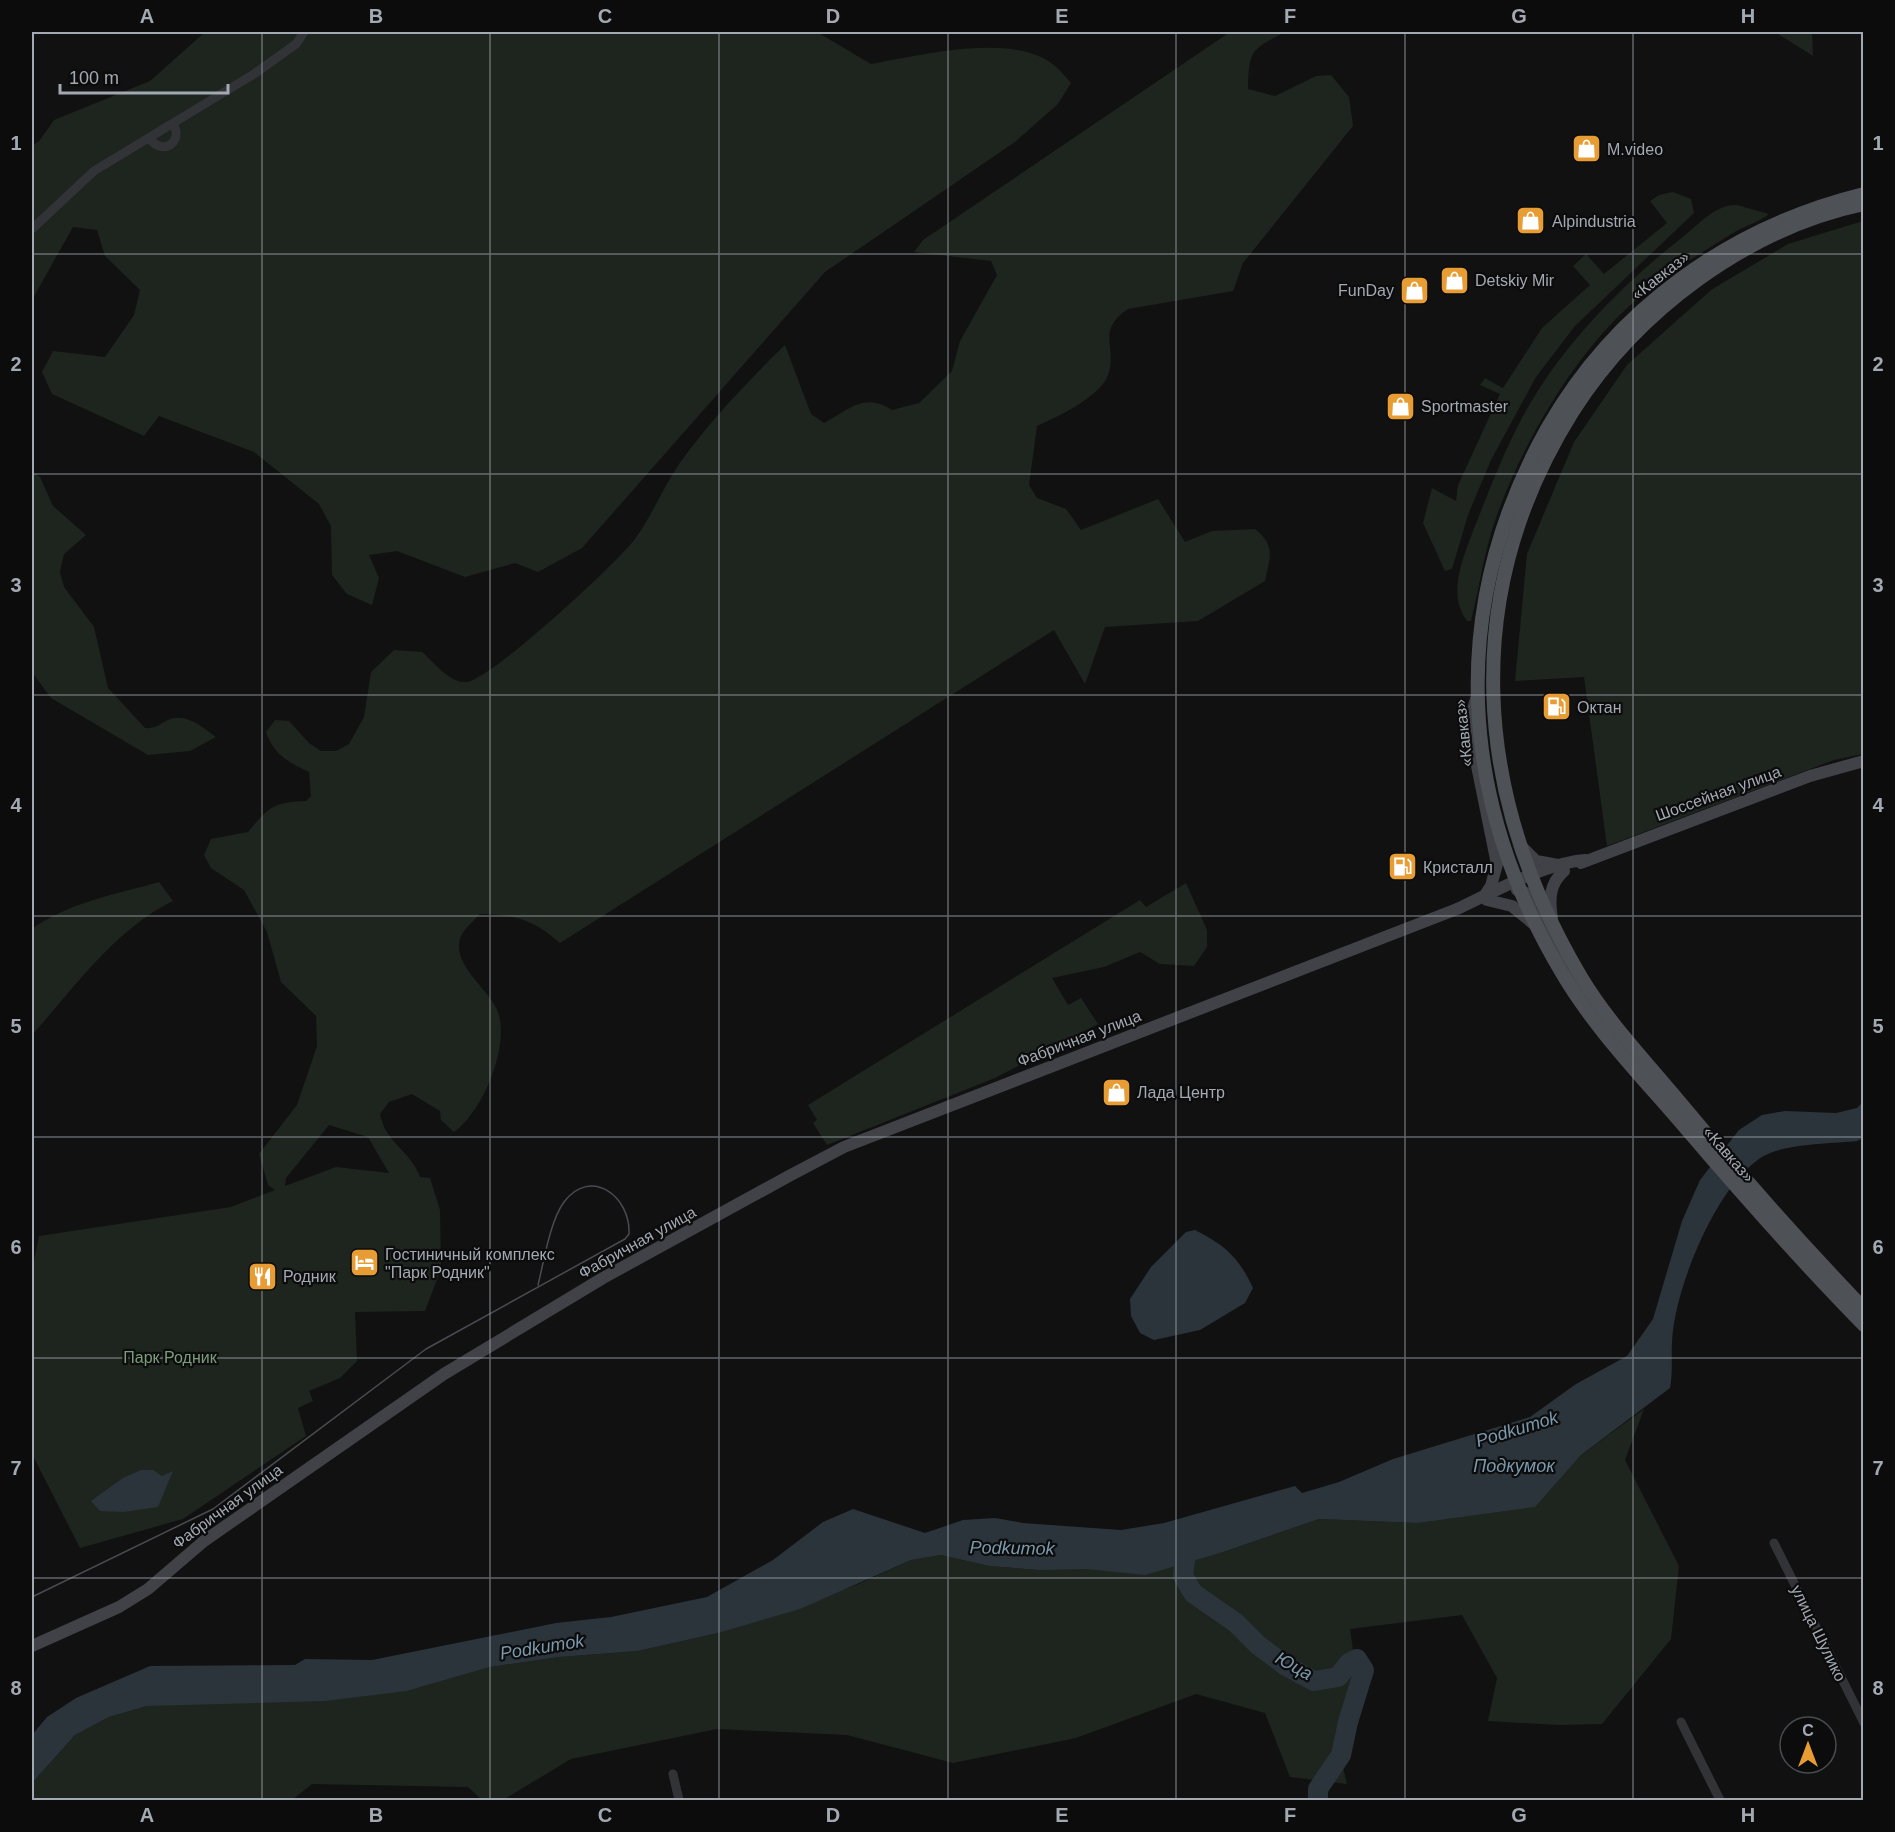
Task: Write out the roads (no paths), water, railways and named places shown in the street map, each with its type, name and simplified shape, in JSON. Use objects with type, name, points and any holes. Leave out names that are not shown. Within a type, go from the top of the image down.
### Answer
[{"type":"main road","name":"«Кавказ»","points":[[1863,194],[1839,200],[1773,225],[1730,245],[1694,268],[1662,292],[1633,319],[1602,350],[1578,380],[1533,455],[1498,538],[1481,617],[1476,699],[1479,739],[1489,798],[1519,888],[1563,975],[1582,1004],[1863,1325]]},
{"type":"main road","name":"«Кавказ»","points":[[1698,1134],[1583,980],[1553,922],[1537,876],[1519,843],[1505,797],[1496,741],[1495,643],[1502,584],[1512,539],[1544,462],[1594,380],[1633,336],[1670,302],[1720,265],[1780,232],[1863,204]]},
{"type":"main road","points":[[1476,699],[1482,712],[1492,781],[1506,834],[1517,861],[1537,876]]},
{"type":"main road","points":[[1476,699],[1472,713],[1474,751],[1497,864],[1486,897]]},
{"type":"main road","name":"Шоссейная улица","points":[[1519,888],[1537,876],[1586,860],[1810,776],[1863,762]]},
{"type":"main road","points":[[1519,843],[1536,861],[1563,868],[1552,884],[1550,897],[1553,922]]},
{"type":"main road","points":[[1486,897],[1502,888],[1519,888],[1532,895],[1555,946],[1580,987],[1603,1017],[1614,1023]]},
{"type":"main road","points":[[1486,897],[1519,888]]},
{"type":"main road","points":[[1486,897],[1512,906],[1538,928]]},
{"type":"main road","name":"Фабричная улица","points":[[32,1646],[111,1611],[148,1589],[204,1541],[444,1374],[603,1278],[844,1147],[1486,897]]},
{"type":"main road","name":"«Кавказ»","points":[[1758,1204],[1863,1309]]},
{"type":"street","points":[[32,229],[94,171],[150,139],[296,44],[304,32]]},
{"type":"street","points":[[150,139],[155,146],[163,148],[171,146],[176,139],[177,131],[173,124]]},
{"type":"street","name":"улица Шулико","points":[[1774,1543],[1863,1723]]},
{"type":"street","points":[[1681,1722],[1720,1800]]},
{"type":"street","points":[[674,1774],[679,1800]]},
{"type":"water","name":"Подкумок","points":[[1863,1102],[1863,1138],[1857,1141],[1806,1145],[1780,1150],[1759,1159],[1743,1173],[1713,1216],[1689,1269],[1675,1320],[1670,1388],[1581,1455],[1535,1507],[1418,1523],[1319,1519],[1223,1552],[1145,1575],[1087,1569],[1039,1570],[989,1566],[941,1555],[911,1560],[800,1609],[718,1633],[638,1651],[559,1657],[490,1667],[407,1691],[325,1701],[147,1706],[109,1717],[75,1735],[32,1783],[32,1735],[47,1717],[76,1698],[150,1666],[295,1665],[305,1659],[372,1660],[556,1623],[611,1617],[707,1597],[773,1560],[823,1522],[853,1509],[925,1533],[963,1520],[995,1518],[1023,1523],[1121,1530],[1164,1523],[1295,1486],[1302,1493],[1339,1482],[1393,1459],[1530,1417],[1576,1384],[1627,1356],[1653,1319],[1682,1221],[1700,1180],[1739,1130],[1762,1115],[1785,1111],[1836,1113],[1857,1108]]},
{"type":"water","points":[[1195,1230],[1230,1253],[1253,1288],[1245,1303],[1200,1330],[1154,1340],[1140,1333],[1131,1316],[1130,1299],[1151,1267],[1186,1232]]},
{"type":"water","points":[[141,1470],[153,1470],[162,1476],[173,1471],[158,1507],[123,1512],[100,1511],[91,1501],[123,1478]]},
{"type":"waterway","name":"Юца","points":[[1188,1537],[1183,1576],[1193,1593],[1236,1623],[1258,1645],[1286,1666],[1314,1681],[1338,1677],[1349,1663],[1357,1659],[1364,1670],[1348,1722],[1341,1755],[1318,1789],[1318,1800]]},
{"type":"tram line","points":[[32,1597],[213,1509],[426,1349],[625,1239],[629,1234],[628,1221],[616,1198],[597,1187],[586,1187],[575,1192],[564,1202],[551,1230],[538,1285]]},
{"type":"place","name":"M.video","points":[[1586,149]]},
{"type":"place","name":"Alpindustria","points":[[1531,221]]},
{"type":"place","name":"Detskiy Mir","points":[[1454,280]]},
{"type":"place","name":"FunDay","points":[[1415,290]]},
{"type":"place","name":"Sportmaster","points":[[1400,406]]},
{"type":"place","name":"Октан","points":[[1556,707]]},
{"type":"place","name":"Кристалл","points":[[1402,867]]},
{"type":"place","name":"Лада Центр","points":[[1116,1092]]},
{"type":"place","name":"Гостиничный комплекс \"Парк Родник\"","points":[[364,1263]]},
{"type":"place","name":"Родник","points":[[262,1276]]},
{"type":"park label","name":"Парк Родник","points":[[170,1357]]},
{"type":"water label","name":"Podkumok","points":[[1517,1429]]},
{"type":"water label","name":"Podkumok","points":[[1012,1548]]},
{"type":"water label","name":"Podkumok","points":[[542,1647]]}]
